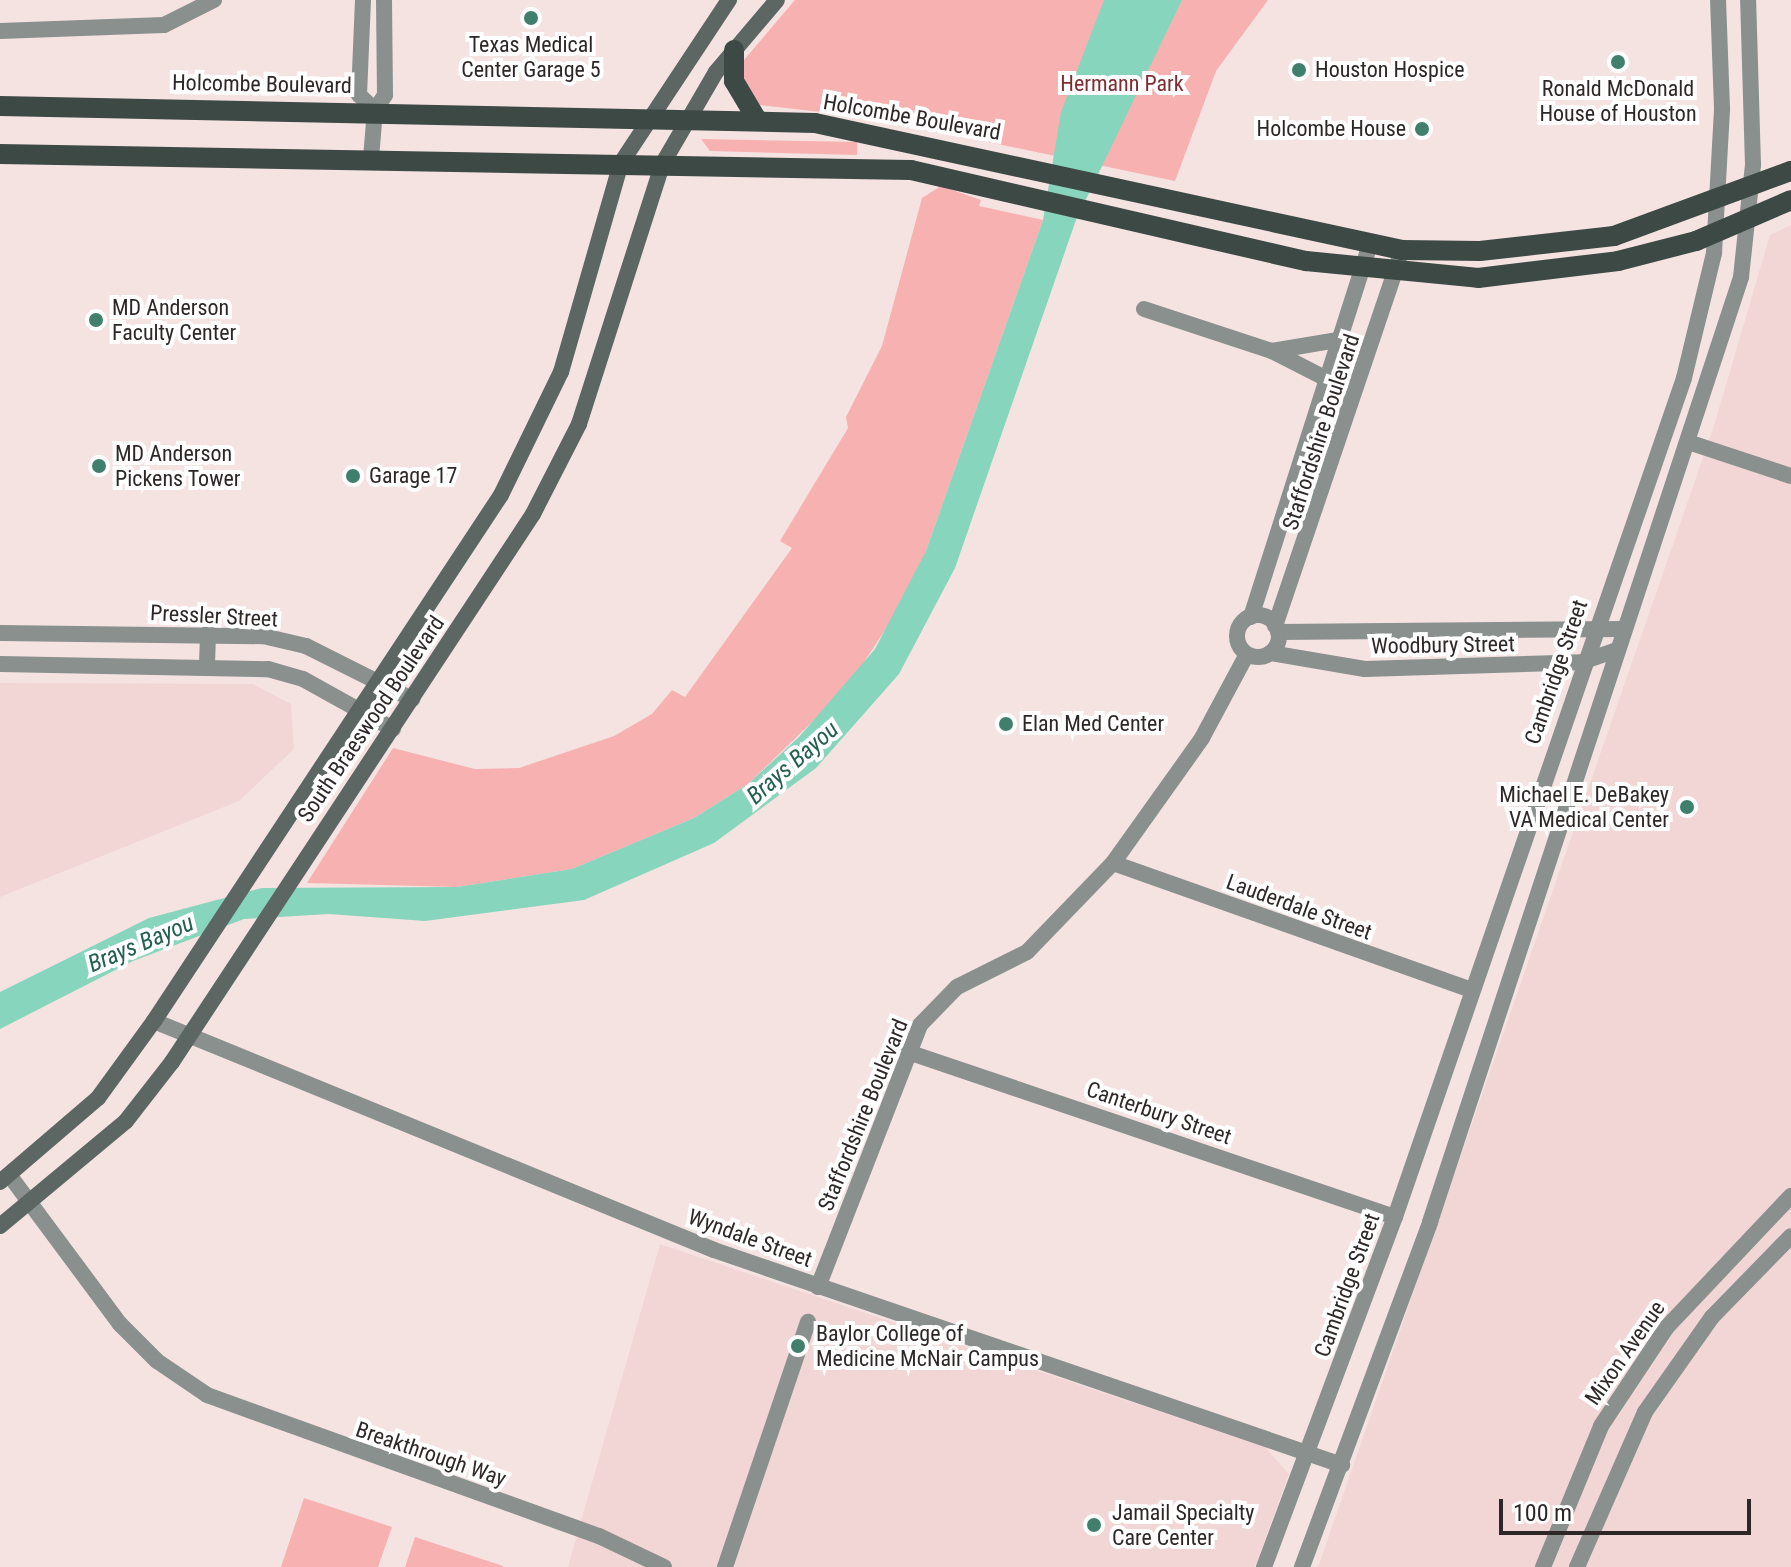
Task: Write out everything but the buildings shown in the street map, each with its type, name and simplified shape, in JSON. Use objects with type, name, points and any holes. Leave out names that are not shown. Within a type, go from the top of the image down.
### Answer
[{"type":"main road","name":"South Braeswood Boulevard","points":[[5,1179],[98,1098],[165,1007],[501,495],[545,415],[621,163],[647,117],[729,0]]},
{"type":"main road","name":"South Braeswood Boulevard","points":[[0,1226],[31,1205],[126,1121],[189,1038],[533,514],[579,424],[663,163],[687,117],[734,50],[777,0]]},
{"type":"main road","points":[[734,50],[734,81],[756,118]]},
{"type":"main road","name":"Holcombe Boulevard","points":[[0,106],[756,118],[862,129],[989,155],[1369,247],[1402,250],[1558,245],[1614,236],[1717,203],[1791,171]]},
{"type":"main road","points":[[0,154],[844,165],[981,182],[1361,271],[1395,275],[1543,273],[1715,233],[1791,200]]},
{"type":"street","points":[[0,31],[164,25],[214,0]]},
{"type":"street","points":[[363,0],[359,95],[375,110]]},
{"type":"street","points":[[371,158],[375,110],[385,95],[384,0]]},
{"type":"street","name":"Cambridge Street","points":[[1264,1567],[1310,1453],[1395,1217],[1582,662],[1684,378],[1715,233],[1718,0]]},
{"type":"street","points":[[1302,1567],[1430,1222],[1741,277],[1752,189],[1743,3]]},
{"type":"street","name":"Staffordshire Boulevard","points":[[818,1287],[908,1052],[936,1006],[1027,952],[1113,863],[1202,738],[1247,654],[1237,631],[1251,617],[1369,247]]},
{"type":"street","name":"Staffordshire Boulevard","points":[[1270,653],[1402,250]]},
{"type":"street","points":[[1144,309],[1272,351],[1325,378]]},
{"type":"street","points":[[1272,351],[1338,340]]},
{"type":"street","points":[[1688,442],[1791,476]]},
{"type":"street","name":"Woodbury Street","points":[[1251,617],[1277,629],[1442,636],[1595,625],[1623,629]]},
{"type":"street","name":"Pressler Street","points":[[0,633],[208,633],[306,646],[380,679],[412,699]]},
{"type":"street","points":[[207,664],[208,633]]},
{"type":"street","name":"Woodbury Street","points":[[1247,654],[1270,653],[1365,669],[1582,662],[1616,650]]},
{"type":"street","points":[[0,664],[207,664],[303,679],[393,729]]},
{"type":"street","name":"Lauderdale Street","points":[[1113,863],[1471,990]]},
{"type":"street","name":"Wyndale Street","points":[[154,1021],[189,1038],[818,1287],[1342,1465]]},
{"type":"street","name":"Canterbury Street","points":[[908,1052],[1395,1217]]},
{"type":"street","name":"Breakthrough Way","points":[[5,1179],[31,1205],[96,1296],[157,1361],[248,1414],[599,1536],[664,1567]]},
{"type":"street","name":"Mixon Avenue","points":[[1543,1567],[1601,1426],[1666,1328],[1791,1196]]},
{"type":"street","points":[[1577,1567],[1645,1412],[1712,1317],[1791,1236]]},
{"type":"street","points":[[725,1567],[808,1322]]},
{"type":"shaded area","name":"Michael E. DeBakey VA Medical Center","points":[[1791,225],[1791,1567],[1318,1567],[1713,429],[1770,235]]},
{"type":"shaded area","points":[[0,683],[253,684],[291,704],[294,749],[239,801],[0,897]]},
{"type":"shaded area","name":"Baylor College of Medicine McNair Campus","points":[[660,1244],[1265,1447],[1289,1474],[1255,1567],[568,1567]]},
{"type":"green space","name":"Hermann Park","points":[[795,0],[1268,0],[1216,71],[1175,181],[873,118],[760,105],[744,85],[744,60]]},
{"type":"green space","points":[[701,139],[857,142],[857,155],[710,151]]},
{"type":"green space","points":[[941,186],[981,200],[979,206],[1043,220],[926,551],[902,604],[847,688],[748,784],[694,818],[572,869],[457,887],[307,883],[393,748],[475,769],[519,768],[614,736],[652,714],[672,690],[685,697],[792,548],[780,541],[848,428],[846,417],[882,346],[922,198]]},
{"type":"green space","points":[[304,1498],[392,1527],[378,1567],[281,1567]]},
{"type":"green space","points":[[415,1537],[503,1566],[503,1567],[405,1567]]},
{"type":"water","name":"Brays Bayou","points":[[1104,0],[1182,0],[1076,220],[955,568],[899,674],[816,768],[714,843],[584,900],[425,921],[329,914],[244,919],[133,961],[0,1029],[0,992],[149,918],[262,888],[457,887],[572,869],[694,818],[748,784],[799,737],[875,649],[926,551],[1043,220],[1061,112]]},
{"type":"place","name":"Texas Medical Center Garage 5","points":[[531,18]]},
{"type":"place","name":"Ronald McDonald House of Houston","points":[[1618,62]]},
{"type":"place","name":"Houston Hospice","points":[[1299,70]]},
{"type":"place","name":"Holcombe House","points":[[1422,129]]},
{"type":"place","name":"MD Anderson Faculty Center","points":[[96,320]]},
{"type":"place","name":"MD Anderson Pickens Tower","points":[[99,466]]},
{"type":"place","name":"Garage 17","points":[[353,476]]},
{"type":"place","name":"Elan Med Center","points":[[1006,724]]},
{"type":"place","name":"Michael E. DeBakey VA Medical Center","points":[[1687,807]]},
{"type":"place","name":"Baylor College of Medicine McNair Campus","points":[[798,1346]]},
{"type":"place","name":"Jamail Specialty Care Center","points":[[1094,1525]]}]
